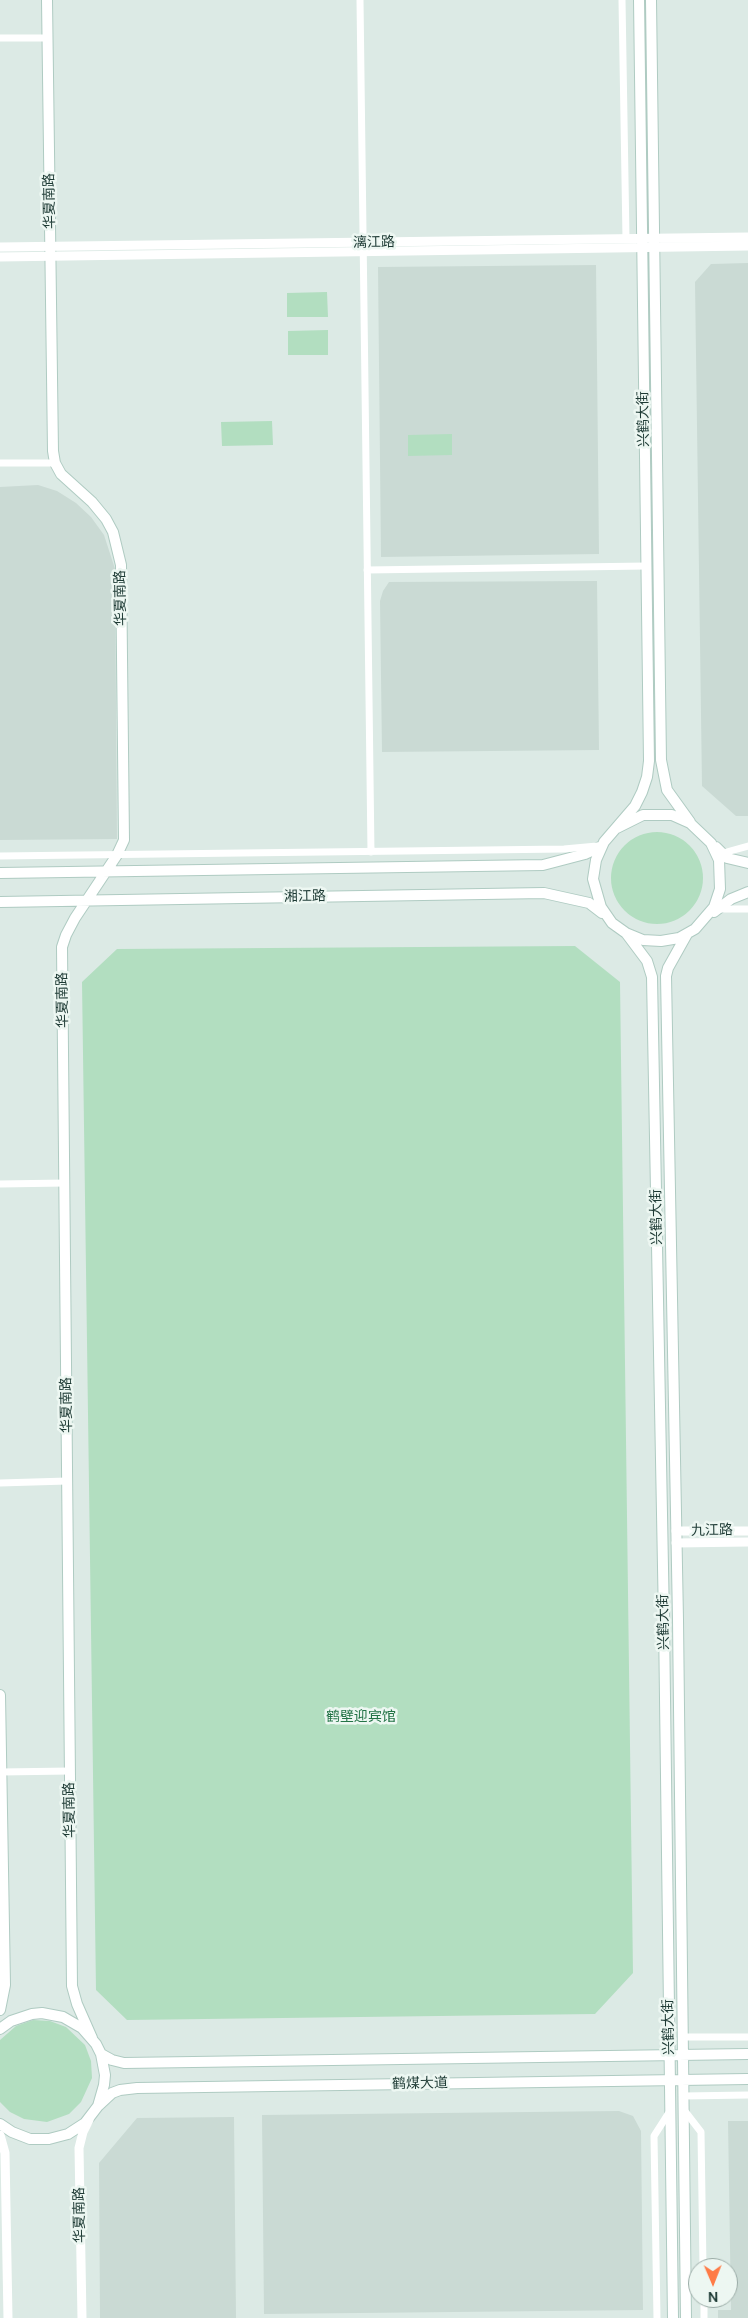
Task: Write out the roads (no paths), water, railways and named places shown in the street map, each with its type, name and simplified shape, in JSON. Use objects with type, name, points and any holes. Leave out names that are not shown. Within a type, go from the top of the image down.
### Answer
[{"type":"main road","name":"华夏南路","points":[[47,0],[53,451],[55,463],[67,480],[92,502],[106,519],[113,532],[120,557],[124,840],[118,854],[86,900],[66,934],[62,947],[72,1986],[77,2004],[92,2038]]},
{"type":"main road","name":"兴鹤大街","points":[[617,828],[634,806],[642,792],[647,776],[639,0]]},
{"type":"main road","name":"兴鹤大街","points":[[651,0],[661,760],[667,790],[690,823]]},
{"type":"main road","points":[[748,863],[727,858],[690,823],[672,815],[653,814],[634,818],[617,828],[602,846],[596,860],[593,879],[597,898],[606,915],[626,933],[643,940],[662,941],[687,934],[731,899],[748,892]]},
{"type":"main road","points":[[711,843],[719,860],[722,879],[713,912]]},
{"type":"main road","name":"湘江路","points":[[0,873],[543,865],[585,854],[602,846]]},
{"type":"main road","name":"湘江路","points":[[0,902],[544,894],[589,903],[606,915]]},
{"type":"main road","name":"兴鹤大街","points":[[626,933],[647,961],[652,976],[664,1621],[672,2318]]},
{"type":"main road","name":"兴鹤大街","points":[[686,2318],[676,1532],[666,976],[668,968],[687,934]]},
{"type":"main road","points":[[0,1696],[5,1984],[0,2010]]},
{"type":"main road","points":[[0,2028],[21,2016],[42,2013],[64,2017],[92,2038],[101,2054],[105,2080],[95,2110]]},
{"type":"main road","name":"鹤煤大道","points":[[101,2054],[112,2060],[124,2063],[748,2054]]},
{"type":"main road","name":"鹤煤大道","points":[[0,2124],[20,2136],[49,2139],[76,2129],[112,2093],[136,2088],[748,2079]]},
{"type":"street","points":[[360,0],[371,852]]},
{"type":"street","points":[[622,0],[626,239]]},
{"type":"street","points":[[0,38],[47,38]]},
{"type":"street","name":"漓江路","points":[[654,243],[748,237]]},
{"type":"street","name":"漓江路","points":[[363,247],[626,239],[642,243]]},
{"type":"street","name":"漓江路","points":[[0,257],[50,252],[363,247],[642,243],[748,246]]},
{"type":"street","name":"漓江路","points":[[0,247],[50,252]]},
{"type":"street","points":[[0,464],[55,463]]},
{"type":"street","points":[[367,570],[646,566]]},
{"type":"street","points":[[0,856],[564,849],[602,846]]},
{"type":"street","points":[[723,853],[748,846]]},
{"type":"street","points":[[713,912],[748,908]]},
{"type":"street","points":[[0,1184],[65,1183]]},
{"type":"street","points":[[0,1482],[67,1481]]},
{"type":"street","name":"九江路","points":[[676,1532],[748,1530]]},
{"type":"street","name":"九江路","points":[[676,1543],[748,1542]]},
{"type":"street","points":[[1,1772],[70,1771]]},
{"type":"street","points":[[683,2037],[748,2037]]},
{"type":"street","points":[[684,2096],[748,2095]]},
{"type":"street","name":"华夏南路","points":[[82,2318],[79,2148],[83,2132],[95,2110]]},
{"type":"street","points":[[684,2110],[701,2132],[703,2258]]},
{"type":"street","points":[[657,2318],[654,2136],[670,2111]]},
{"type":"street","points":[[0,2135],[6,2153],[8,2318]]},
{"type":"park label","name":"鹤壁迎宾馆","points":[[361,1717]]}]
